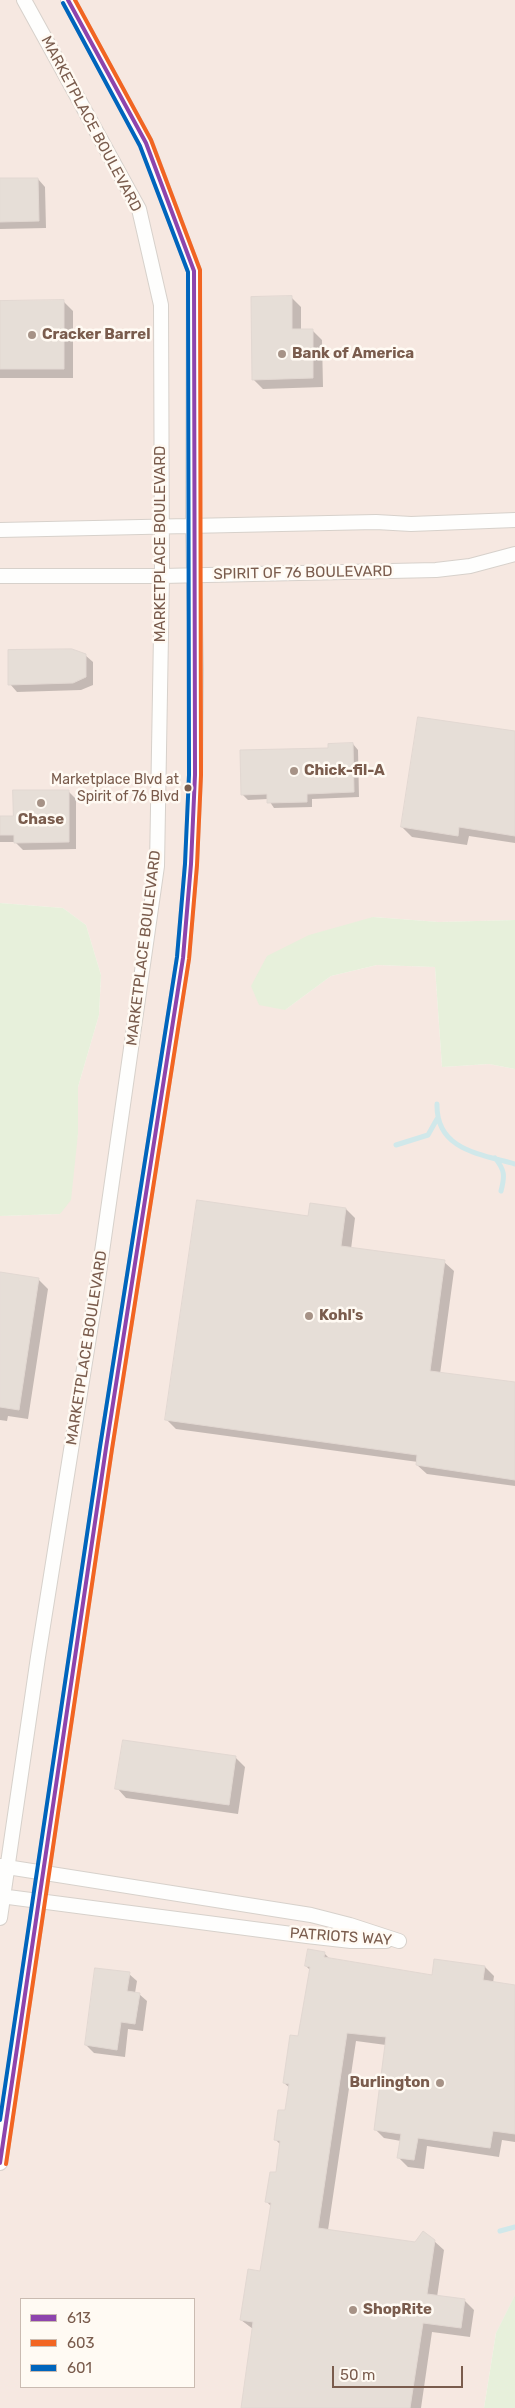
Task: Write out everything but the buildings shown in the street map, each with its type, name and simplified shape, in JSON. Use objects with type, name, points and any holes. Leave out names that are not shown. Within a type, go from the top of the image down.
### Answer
[{"type":"street","name":"MARKETPLACE BOULEVARD","points":[[0,1918],[4,1866],[97,1287],[157,866],[162,576],[161,305],[139,209],[24,0]]},
{"type":"street","points":[[0,2162],[42,1872],[183,958],[191,864],[195,775],[196,669],[193,525],[194,271],[146,143],[68,0]]},
{"type":"street","points":[[0,530],[376,522],[421,524],[515,520]]},
{"type":"street","name":"SPIRIT OF 76 BOULEVARD","points":[[0,576],[194,576],[436,570],[470,566],[515,554]]},
{"type":"street","name":"PATRIOTS WAY","points":[[1,1896],[307,1936],[351,1941],[399,1942],[350,1924],[311,1915],[4,1866]]},
{"type":"shaded area","points":[[0,0],[515,0],[515,920],[439,922],[373,917],[285,1010],[331,976],[377,965],[435,967],[442,1067],[489,1064],[515,1069],[515,2295],[496,2333],[484,2408],[0,2408],[0,1216],[60,1214],[78,1134],[78,1087],[99,1015],[101,975],[86,925],[63,908],[0,903]]},
{"type":"green space","points":[[0,903],[63,908],[86,925],[101,975],[99,1015],[78,1087],[78,1134],[71,1200],[60,1214],[0,1216]]},
{"type":"green space","points":[[373,917],[439,922],[515,920],[515,1069],[489,1064],[442,1067],[435,967],[377,965],[331,976],[285,1010],[259,1005],[251,986],[267,956],[309,935]]},
{"type":"green space","points":[[515,2295],[515,2408],[484,2408],[496,2333]]},
{"type":"waterway","points":[[437,1104],[439,1119],[444,1131],[452,1141],[462,1148],[475,1153],[515,1164]]},
{"type":"waterway","points":[[396,1145],[428,1135],[437,1119]]},
{"type":"waterway","points":[[495,1158],[501,1166],[503,1173],[501,1191]]},
{"type":"waterway","points":[[500,2231],[515,2227]]},
{"type":"transit line","name":"613","points":[[0,2163],[106,1448],[183,958],[191,864],[195,775],[194,271],[146,143],[68,0]]},
{"type":"transit line","name":"603","points":[[6,2164],[112,1449],[189,959],[197,865],[201,775],[200,270],[151,140],[75,0]]},
{"type":"transit line","name":"601","points":[[0,2120],[100,1447],[177,957],[185,864],[189,775],[188,272],[140,146],[63,3]]},
{"type":"place","name":"Cracker Barrel","points":[[32,335]]},
{"type":"place","name":"Bank of America","points":[[282,354]]},
{"type":"place","name":"Chick-fil-A","points":[[294,771]]},
{"type":"place","name":"Marketplace Blvd at Spirit of 76 Blvd","points":[[188,788]]},
{"type":"place","name":"Chase","points":[[41,803]]},
{"type":"place","name":"Kohl's","points":[[309,1316]]},
{"type":"place","name":"Burlington","points":[[440,2083]]},
{"type":"place","name":"ShopRite","points":[[353,2310]]}]
